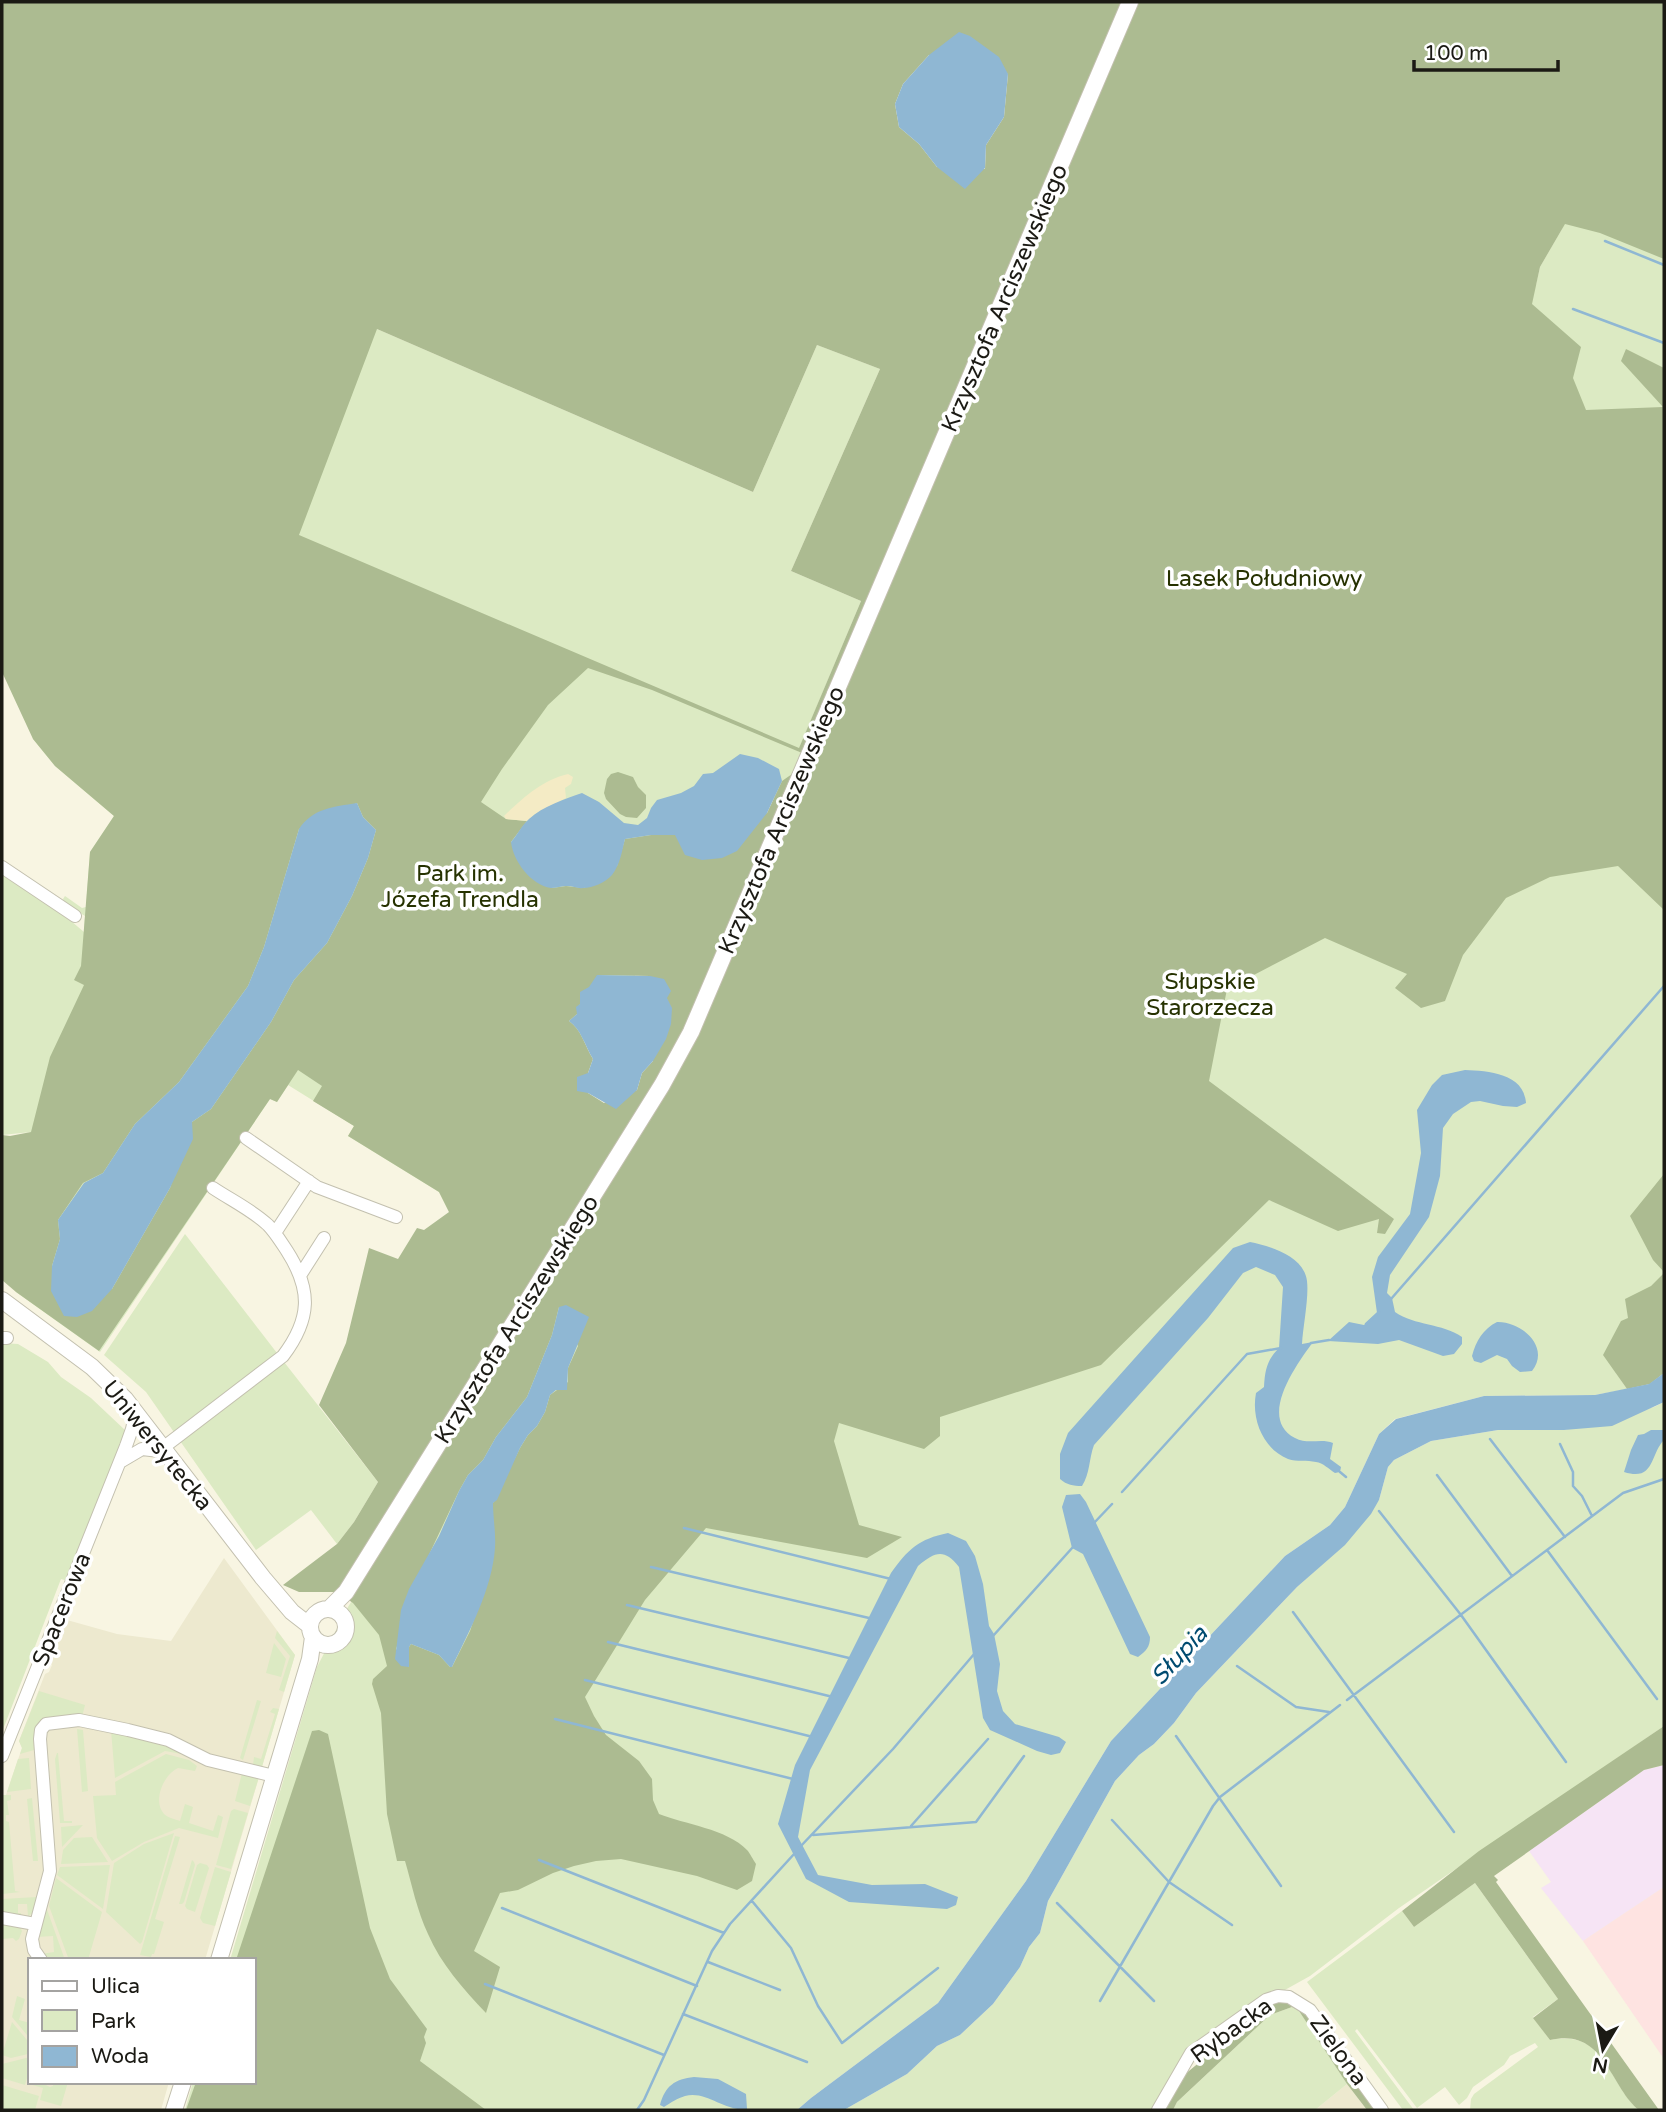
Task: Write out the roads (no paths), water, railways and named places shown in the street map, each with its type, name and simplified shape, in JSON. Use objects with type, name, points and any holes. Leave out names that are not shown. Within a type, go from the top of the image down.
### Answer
[{"type":"street","name":"Krzysztofa Arciszewskiego","points":[[220,1958],[323,1624],[346,1592],[662,1085],[691,1032],[1130,2]]},
{"type":"street","points":[[2,867],[75,916]]},
{"type":"street","points":[[246,1138],[324,1190],[396,1217]]},
{"type":"street","points":[[275,1233],[309,1181]]},
{"type":"street","points":[[120,1462],[142,1449],[166,1450],[283,1356],[303,1322],[306,1300],[300,1274],[275,1233],[258,1217],[213,1188]]},
{"type":"street","points":[[300,1274],[324,1238]]},
{"type":"street","name":"Uniwersytecka","points":[[2,1300],[92,1367],[136,1411],[292,1612],[323,1624]]},
{"type":"street","name":"Spacerowa","points":[[2,1756],[120,1462],[136,1411]]},
{"type":"street","points":[[40,1958],[32,1944],[50,1871],[40,1739],[41,1730],[46,1724],[79,1720],[128,1730],[168,1740],[208,1760],[274,1776]]},
{"type":"street","points":[[2,1918],[35,1924]]},
{"type":"street","name":"Rybacka","points":[[1158,2110],[1191,2053],[1266,2000],[1278,1996],[1289,1997]]},
{"type":"street","name":"Zielona","points":[[1289,1997],[1310,2010],[1382,2110]]},
{"type":"street","points":[[174,2110],[182,2084]]},
{"type":"water","points":[[959,32],[970,36],[999,57],[1008,74],[1004,117],[986,145],[985,168],[965,189],[937,167],[919,144],[899,127],[895,104],[903,84],[929,55]]},
{"type":"water","points":[[740,754],[758,758],[779,769],[782,781],[767,813],[737,851],[722,858],[702,860],[685,855],[675,835],[625,839],[615,871],[606,880],[591,887],[551,888],[530,877],[515,857],[511,842],[527,821],[554,803],[582,793],[599,802],[624,823],[638,825],[647,818],[657,800],[694,786],[703,774],[713,773]]},
{"type":"water","points":[[357,803],[363,817],[376,830],[352,896],[327,943],[294,980],[271,1022],[211,1109],[192,1122],[193,1139],[170,1188],[112,1289],[92,1311],[77,1317],[64,1316],[51,1291],[52,1266],[60,1239],[58,1220],[84,1183],[103,1173],[135,1124],[179,1082],[248,986],[264,947],[299,829],[317,813],[332,807]]},
{"type":"water","points":[[597,975],[650,976],[664,979],[671,991],[667,998],[672,1008],[671,1024],[666,1039],[642,1073],[637,1090],[616,1109],[588,1093],[577,1091],[577,1077],[588,1073],[593,1059],[580,1033],[569,1021],[577,1014],[580,992],[589,987]]},
{"type":"water","points":[[1465,1070],[1494,1073],[1512,1080],[1524,1093],[1526,1103],[1517,1107],[1471,1102],[1453,1114],[1443,1128],[1440,1176],[1429,1217],[1390,1275],[1387,1293],[1392,1298],[1395,1312],[1411,1320],[1454,1332],[1462,1337],[1462,1344],[1454,1354],[1443,1356],[1399,1340],[1378,1344],[1328,1341],[1349,1322],[1364,1325],[1377,1313],[1372,1277],[1378,1257],[1410,1214],[1421,1153],[1417,1110],[1432,1085],[1442,1075]]},
{"type":"water","points":[[1250,1242],[1285,1254],[1305,1272],[1307,1295],[1302,1344],[1313,1342],[1290,1377],[1280,1405],[1280,1418],[1284,1429],[1295,1438],[1333,1443],[1330,1459],[1341,1467],[1340,1472],[1335,1473],[1313,1461],[1288,1459],[1279,1454],[1266,1441],[1257,1423],[1256,1393],[1264,1387],[1267,1366],[1279,1348],[1283,1287],[1275,1275],[1256,1267],[1243,1273],[1208,1318],[1094,1445],[1082,1486],[1065,1483],[1060,1479],[1060,1454],[1068,1433],[1233,1248]]},
{"type":"water","points":[[566,1305],[589,1317],[568,1368],[567,1390],[556,1390],[550,1395],[545,1412],[520,1448],[497,1500],[493,1503],[493,1563],[490,1579],[473,1624],[452,1667],[439,1655],[411,1644],[409,1667],[401,1666],[395,1659],[401,1610],[409,1589],[439,1536],[468,1475],[483,1460],[496,1437],[527,1397],[552,1335],[559,1307]]},
{"type":"water","points":[[1497,1322],[1515,1326],[1531,1337],[1538,1353],[1532,1371],[1520,1372],[1507,1359],[1497,1355],[1481,1363],[1474,1361],[1472,1356],[1478,1340]]},
{"type":"water","points":[[1664,1373],[1664,1402],[1612,1426],[1564,1430],[1498,1430],[1431,1441],[1394,1460],[1388,1467],[1379,1500],[1371,1514],[1345,1545],[1297,1587],[1196,1693],[1174,1723],[1115,1781],[1048,1901],[1040,1933],[993,2004],[960,2035],[937,2046],[907,2074],[844,2110],[797,2110],[938,2003],[1026,1881],[1111,1741],[1285,1556],[1330,1525],[1345,1507],[1379,1434],[1396,1419],[1484,1396],[1595,1395],[1649,1384]]},
{"type":"water","points":[[1651,1430],[1664,1430],[1664,1440],[1647,1470],[1634,1474],[1624,1472],[1638,1435]]},
{"type":"water","points":[[1080,1494],[1150,1637],[1147,1648],[1138,1657],[1130,1654],[1083,1554],[1072,1548],[1062,1507],[1066,1495]]},
{"type":"water","points":[[948,1533],[966,1541],[975,1556],[983,1584],[989,1626],[994,1634],[1000,1664],[997,1691],[1003,1711],[1015,1724],[1059,1737],[1066,1742],[1060,1753],[1051,1755],[990,1730],[983,1718],[959,1567],[949,1557],[939,1554],[924,1561],[918,1566],[810,1770],[798,1837],[818,1875],[872,1885],[925,1884],[958,1897],[956,1905],[947,1909],[849,1902],[806,1879],[778,1824],[795,1765],[891,1573],[915,1546],[929,1538]]},
{"type":"water","points":[[694,2077],[718,2079],[746,2094],[747,2109],[693,2095],[680,2098],[664,2107],[660,2105],[672,2085]]},
{"type":"waterway","points":[[1605,241],[1664,265]]},
{"type":"waterway","points":[[1573,309],[1664,343]]},
{"type":"waterway","points":[[1391,1299],[1664,986]]},
{"type":"waterway","points":[[1366,1324],[1379,1312]]},
{"type":"waterway","points":[[1311,1343],[1329,1340]]},
{"type":"waterway","points":[[1122,1492],[1247,1354],[1281,1348]]},
{"type":"waterway","points":[[1490,1439],[1565,1537]]},
{"type":"waterway","points":[[1560,1444],[1573,1472],[1573,1486],[1582,1496],[1592,1516]]},
{"type":"waterway","points":[[1340,1472],[1346,1477]]},
{"type":"waterway","points":[[1437,1475],[1512,1576]]},
{"type":"waterway","points":[[1347,1700],[1623,1493],[1664,1479]]},
{"type":"waterway","points":[[1093,1524],[1112,1504]]},
{"type":"waterway","points":[[1379,1511],[1461,1615],[1566,1762]]},
{"type":"waterway","points":[[684,1528],[891,1579]]},
{"type":"waterway","points":[[993,1636],[1073,1547]]},
{"type":"waterway","points":[[1547,1550],[1657,1699]]},
{"type":"waterway","points":[[651,1567],[869,1618]]},
{"type":"waterway","points":[[627,1605],[849,1658]]},
{"type":"waterway","points":[[1293,1612],[1454,1832]]},
{"type":"waterway","points":[[608,1642],[833,1697]]},
{"type":"waterway","points":[[799,1848],[893,1749],[975,1653]]},
{"type":"waterway","points":[[1237,1666],[1296,1707],[1329,1712]]},
{"type":"waterway","points":[[585,1680],[813,1737]]},
{"type":"waterway","points":[[1100,2001],[1220,1797],[1340,1705]]},
{"type":"waterway","points":[[555,1719],[793,1779]]},
{"type":"waterway","points":[[1176,1736],[1281,1886]]},
{"type":"waterway","points":[[911,1826],[988,1739]]},
{"type":"waterway","points":[[813,1835],[976,1822],[1024,1756]]},
{"type":"waterway","points":[[1112,1820],[1169,1882],[1232,1925]]},
{"type":"waterway","points":[[637,2110],[712,1951],[730,1924],[795,1853]]},
{"type":"waterway","points":[[539,1860],[724,1933]]},
{"type":"waterway","points":[[752,1901],[791,1948],[818,2006],[842,2043],[938,1968]]},
{"type":"waterway","points":[[1057,1903],[1154,2001]]},
{"type":"waterway","points":[[502,1908],[697,1986]]},
{"type":"waterway","points":[[708,1962],[780,1990]]},
{"type":"waterway","points":[[485,1984],[664,2055]]},
{"type":"waterway","points":[[683,2014],[807,2062]]},
{"type":"park label","name":"Lasek Południowy","points":[[1264,578]]},
{"type":"park label","name":"Park im. Józefa Trendla","points":[[460,886]]},
{"type":"park label","name":"Słupskie Starorzecza","points":[[1210,994]]},
{"type":"water label","name":"Słupia","points":[[1179,1655]]}]
